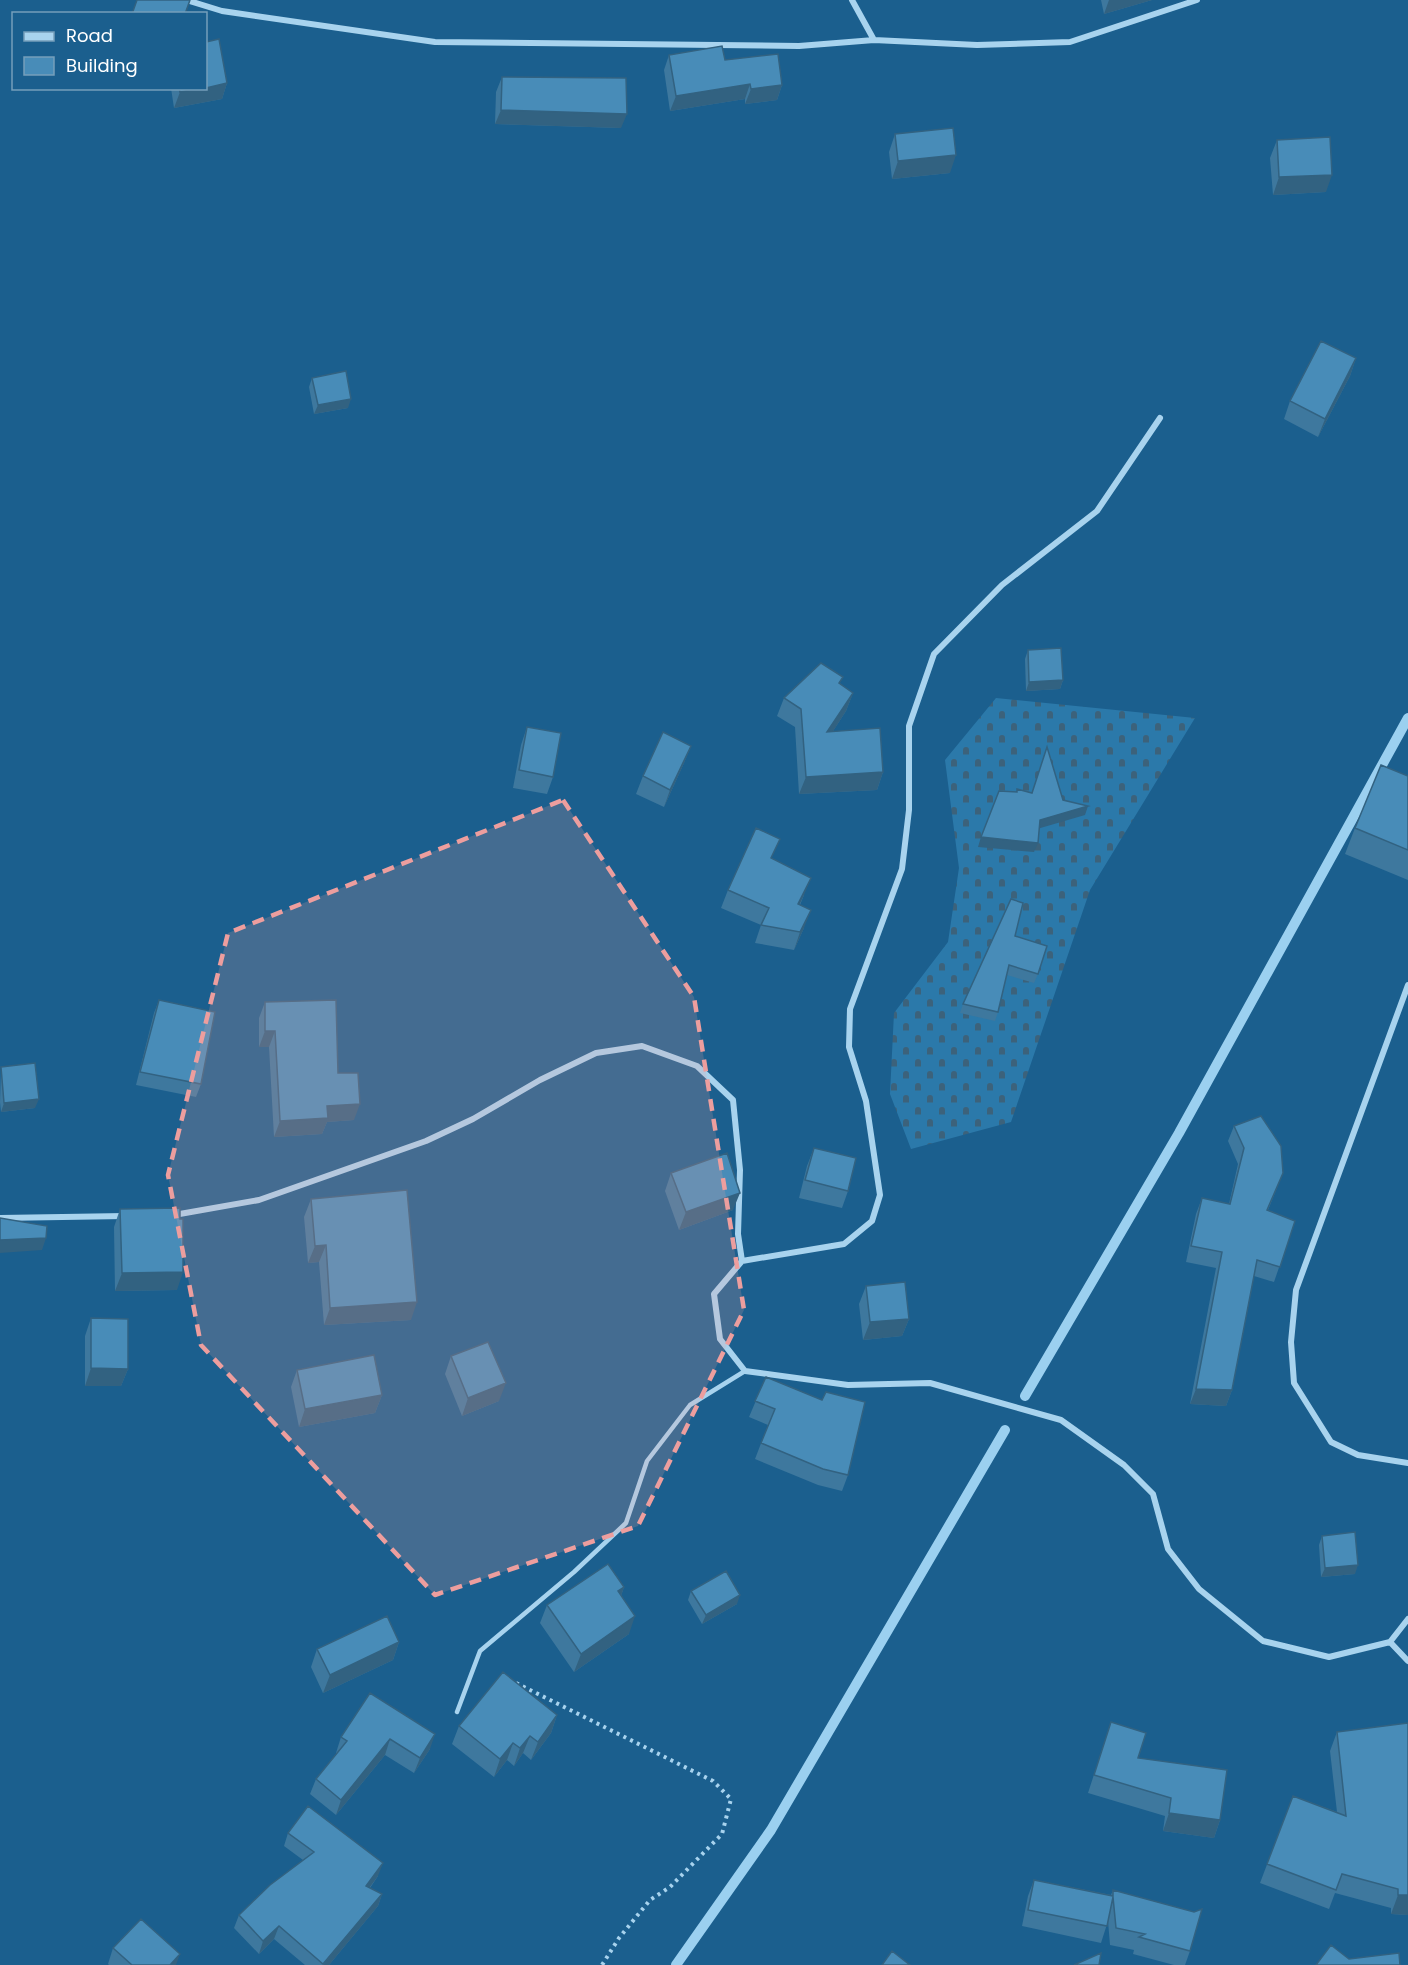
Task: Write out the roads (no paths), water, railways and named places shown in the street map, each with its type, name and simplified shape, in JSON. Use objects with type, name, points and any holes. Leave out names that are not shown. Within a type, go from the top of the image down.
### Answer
[{"type":"street","points":[[186,0],[222,11],[435,42],[800,46],[874,40],[977,45],[1070,42],[1197,0]]},
{"type":"street","points":[[852,0],[874,40]]},
{"type":"street","points":[[1160,418],[1096,511],[1002,585],[934,654],[909,726],[909,810],[902,869],[850,1009],[849,1047],[866,1101],[880,1195],[872,1221],[844,1244],[742,1261],[714,1294],[720,1339],[745,1371],[848,1385],[930,1383],[1060,1420],[1124,1465],[1153,1494],[1168,1548],[1199,1589],[1263,1641],[1329,1657],[1390,1642],[1408,1619]]},
{"type":"street","points":[[1408,985],[1296,1290],[1291,1342],[1294,1383],[1331,1442],[1358,1455],[1408,1463]]},
{"type":"street","points":[[169,1215],[259,1200],[426,1141],[474,1119],[540,1080],[596,1053],[642,1046],[697,1066],[733,1100],[740,1170],[738,1234],[742,1261]]},
{"type":"street","points":[[0,1218],[135,1216]]},
{"type":"street","points":[[1390,1642],[1408,1661]]},
{"type":"lane","points":[[458,1712],[480,1651],[574,1572],[626,1523],[647,1461],[690,1405],[745,1371]]},
{"type":"waterway","points":[[1025,1396],[1179,1133],[1408,718]]},
{"type":"waterway","points":[[676,1965],[771,1830],[1005,1430]]}]
